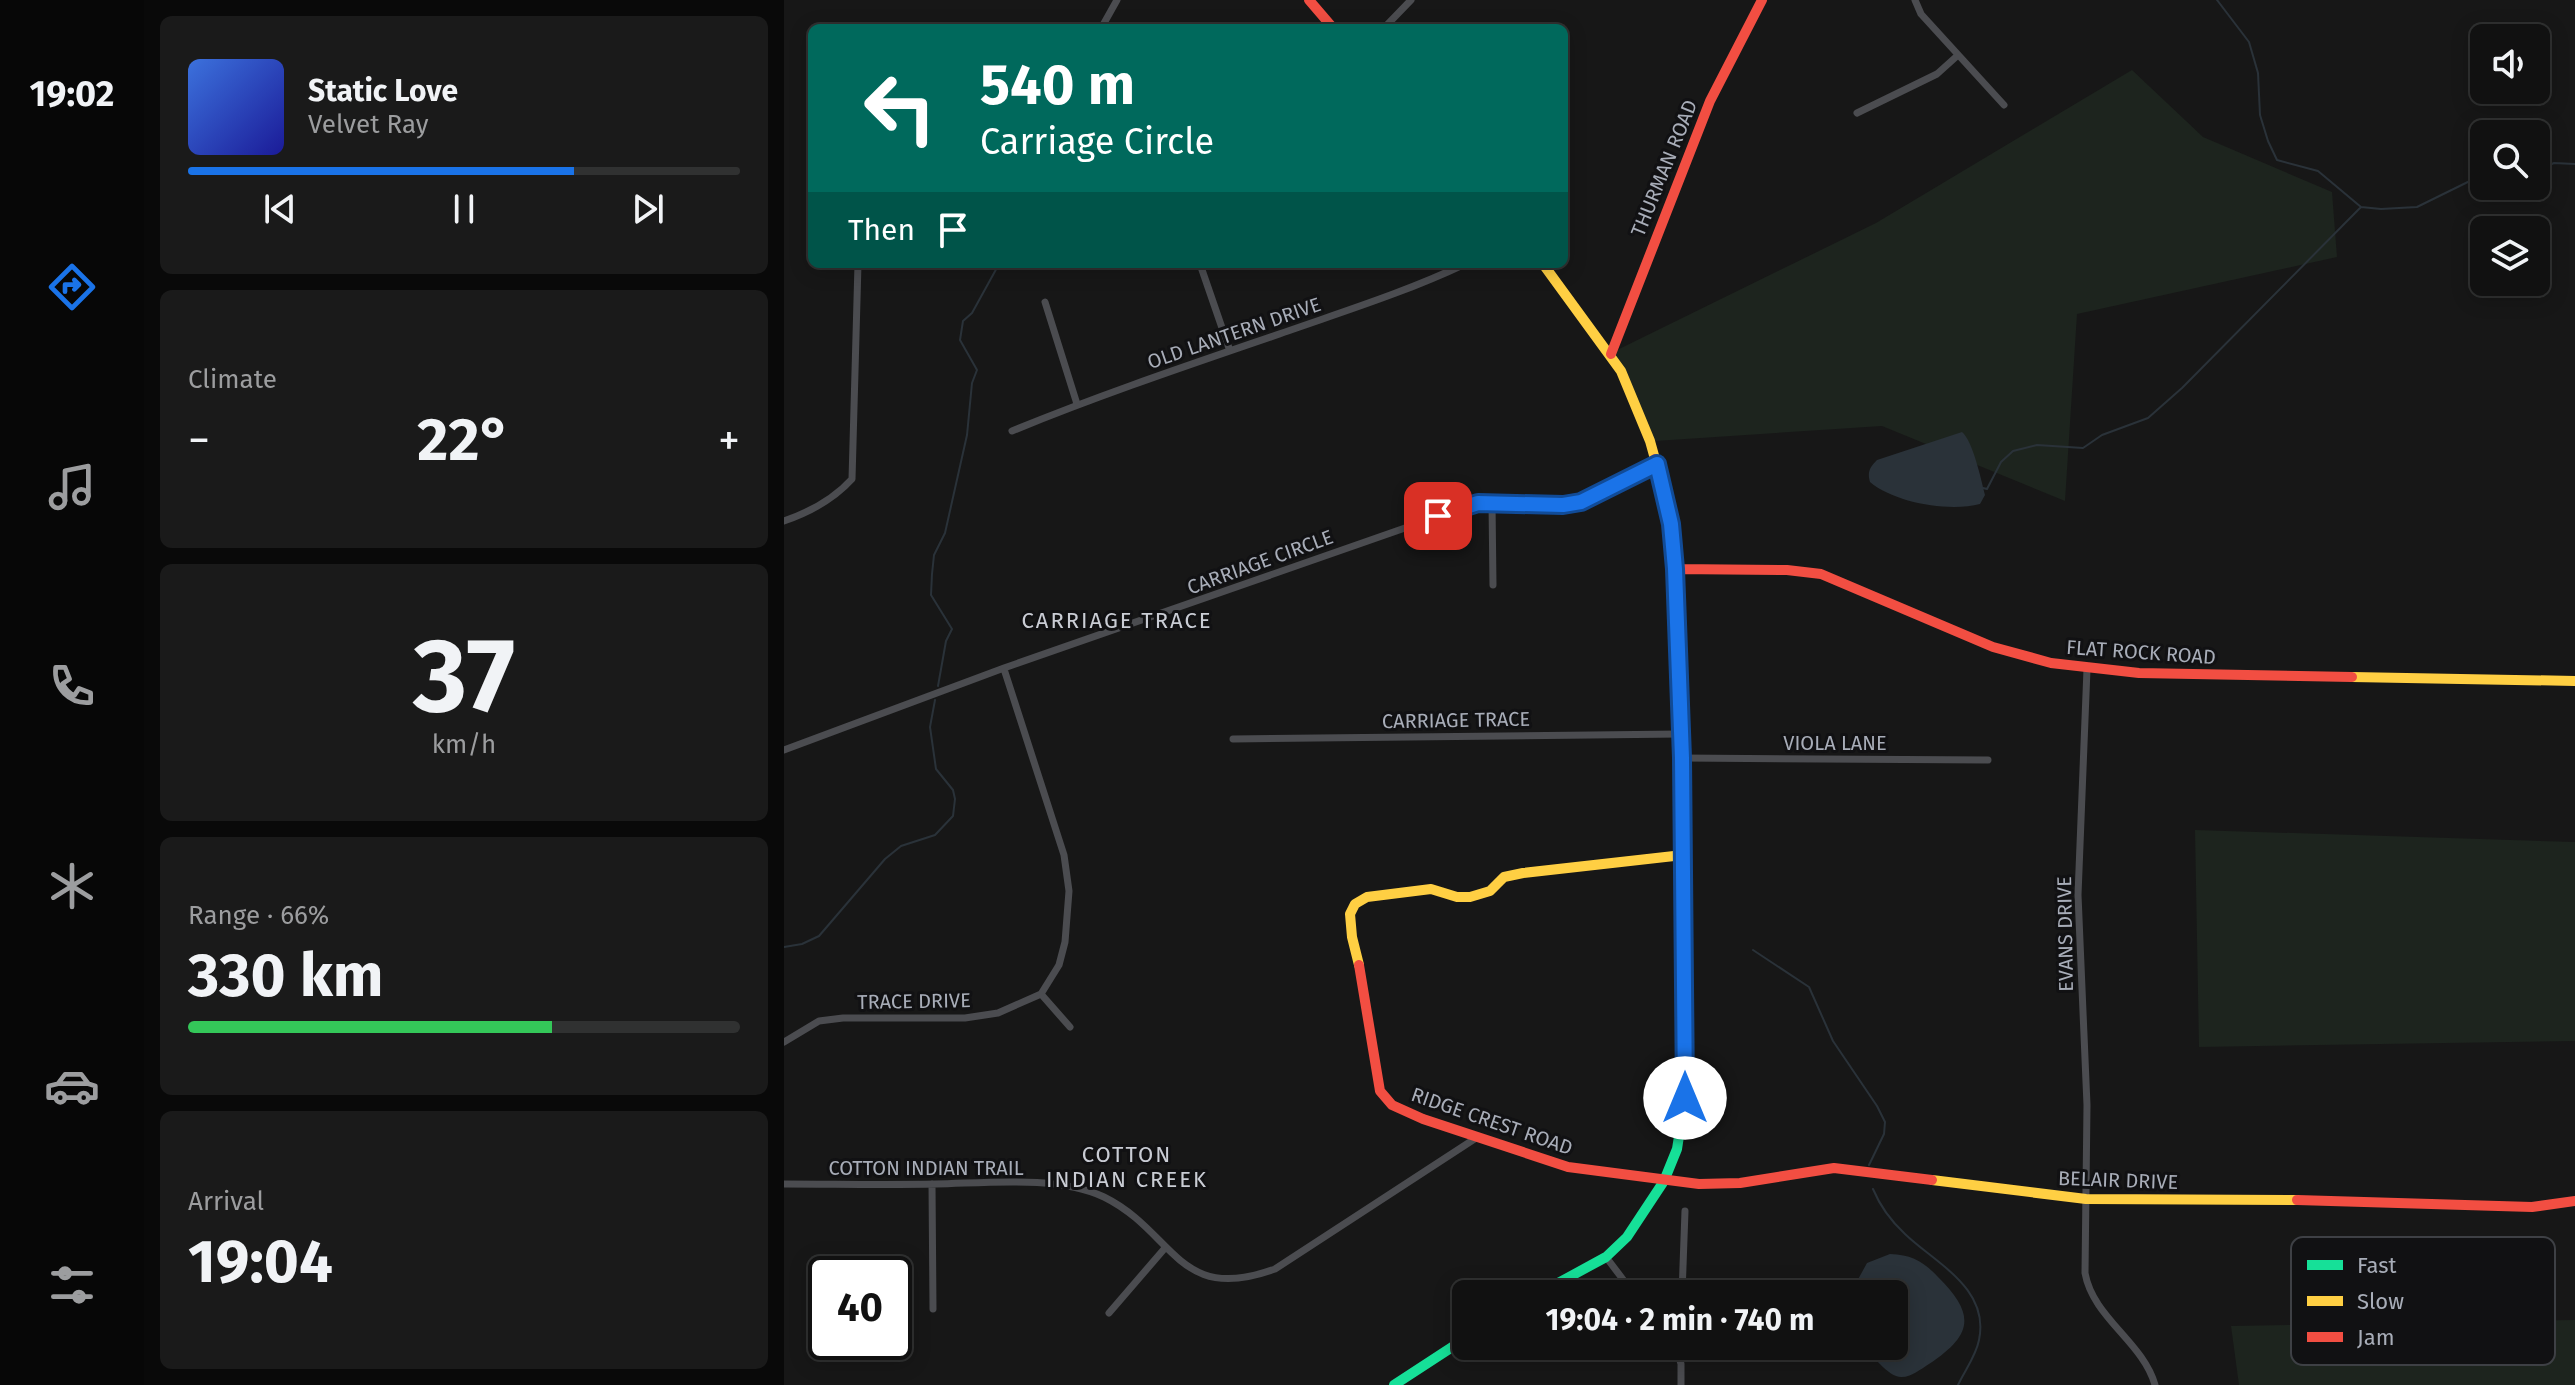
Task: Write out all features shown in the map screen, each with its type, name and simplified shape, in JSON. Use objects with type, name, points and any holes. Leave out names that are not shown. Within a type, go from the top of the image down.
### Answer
[{"type":"street","points":[[1104,24],[1117,0]]},
{"type":"street","points":[[1309,0],[1330,24]]},
{"type":"street","points":[[1388,24],[1411,0]]},
{"type":"street","name":"THURMAN ROAD","points":[[1611,354],[1710,101],[1762,0]]},
{"type":"street","points":[[1915,0],[1921,14],[2004,105]]},
{"type":"street","points":[[1857,113],[1937,74],[1957,56]]},
{"type":"street","points":[[784,521],[808,512],[839,494],[852,479],[858,268]]},
{"type":"street","points":[[1201,268],[1230,351]]},
{"type":"street","name":"OLD LANTERN DRIVE","points":[[1012,431],[1077,404],[1364,305],[1455,268]]},
{"type":"street","points":[[1546,268],[1621,371],[1657,464],[1671,524],[1675,569],[1682,758],[1685,1098],[1677,1149],[1664,1181],[1627,1237],[1606,1257],[1564,1280]]},
{"type":"street","points":[[1045,302],[1077,404]]},
{"type":"street","name":"CARRIAGE CIRCLE","points":[[784,750],[1453,511],[1478,503],[1563,505],[1581,502],[1657,464]]},
{"type":"street","points":[[1492,503],[1493,585]]},
{"type":"street","name":"FLAT ROCK ROAD","points":[[1675,569],[1787,570],[1821,574],[2018,656],[2087,669],[2175,674],[2575,681]]},
{"type":"street","points":[[1004,669],[1058,829],[1069,891],[1065,942],[1059,965],[1041,994],[1070,1027]]},
{"type":"street","name":"EVANS DRIVE","points":[[2087,669],[2078,895],[2087,1105],[2085,1273],[2094,1298],[2149,1368],[2155,1385]]},
{"type":"street","name":"CARRIAGE TRACE","points":[[1233,739],[1680,734]]},
{"type":"street","name":"VIOLA LANE","points":[[1682,758],[1988,760]]},
{"type":"street","name":"RIDGE CREST ROAD","points":[[1664,1181],[1568,1167],[1476,1138],[1386,1101],[1380,1091],[1350,914],[1355,904],[1367,897],[1441,889],[1456,897],[1470,897],[1486,894],[1504,877],[1523,873],[1683,855]]},
{"type":"street","name":"TRACE DRIVE","points":[[784,1042],[819,1021],[843,1018],[965,1018],[998,1013],[1041,994]]},
{"type":"street","name":"COTTON INDIAN TRAIL","points":[[784,1184],[987,1182],[1074,1186],[1105,1198],[1130,1214],[1165,1248],[1213,1279],[1226,1281],[1251,1278],[1293,1259],[1476,1138]]},
{"type":"street","name":"BELAIR DRIVE","points":[[1664,1181],[1740,1183],[1834,1168],[2086,1199],[2280,1199],[2532,1207],[2575,1201]]},
{"type":"street","points":[[932,1184],[933,1309]]},
{"type":"street","points":[[1683,1280],[1685,1211]]},
{"type":"street","points":[[1109,1313],[1165,1248]]},
{"type":"street","points":[[1606,1257],[1623,1280]]},
{"type":"street","points":[[1394,1385],[1452,1347]]},
{"type":"street","points":[[1680,1360],[1681,1385]]},
{"type":"shaded area","points":[[2132,70],[2203,137],[2332,192],[2337,257],[2077,314],[2065,501],[1882,426],[1655,441],[1611,353],[1876,223]]},
{"type":"shaded area","points":[[1962,432],[1973,452],[1985,495],[1980,504],[1953,507],[1923,504],[1893,495],[1870,482],[1870,470],[1877,460]]},
{"type":"shaded area","points":[[2195,830],[2575,842],[2575,1041],[2199,1047]]},
{"type":"shaded area","points":[[1890,1254],[1917,1260],[1950,1290],[1963,1313],[1964,1323],[1955,1343],[1929,1364],[1905,1377],[1886,1370],[1876,1360],[1908,1360],[1908,1280],[1858,1280],[1867,1263]]},
{"type":"shaded area","points":[[2555,1320],[2575,1320],[2575,1385],[2239,1385],[2231,1326],[2291,1325],[2291,1365],[2555,1365]]},
{"type":"waterway","points":[[2217,0],[2249,42],[2258,73],[2260,115],[2277,160],[2318,171],[2361,207],[2417,207],[2470,181]]},
{"type":"waterway","points":[[2550,165],[2575,164]]},
{"type":"waterway","points":[[1983,488],[1987,489],[2001,462],[2013,451],[2037,445],[2083,448],[2102,435],[2148,418],[2182,388],[2361,207]]},
{"type":"waterway","points":[[938,686],[946,641],[952,629],[931,595],[934,555],[945,533],[967,435],[972,383],[977,370],[960,340],[963,321],[972,313],[997,268]]},
{"type":"waterway","points":[[784,947],[802,944],[819,936],[885,859],[901,846],[935,835],[953,816],[953,790],[936,769],[930,727],[935,700]]},
{"type":"waterway","points":[[1753,950],[1809,987],[1833,1041],[1877,1106],[1885,1122],[1884,1134],[1869,1165]]},
{"type":"waterway","points":[[1873,1189],[1895,1224],[1957,1278],[1976,1306],[1980,1322],[1979,1340],[1958,1385]]},
{"type":"traffic: fast","points":[[1564,1280],[1606,1257],[1627,1237],[1664,1181],[1677,1149],[1685,1098],[1683,888]]},
{"type":"traffic: fast","points":[[1394,1385],[1452,1347]]},
{"type":"traffic: slow","points":[[1546,268],[1621,371],[1655,459]]},
{"type":"traffic: slow","points":[[2352,677],[2575,681]]},
{"type":"traffic: slow","points":[[1359,965],[1350,914],[1355,904],[1367,897],[1431,889],[1457,897],[1470,897],[1490,891],[1504,877],[1523,873],[1683,855]]},
{"type":"traffic: slow","points":[[1932,1180],[2086,1199],[2297,1200]]},
{"type":"traffic: jam","points":[[1309,0],[1330,24]]},
{"type":"traffic: jam","points":[[1611,354],[1710,101],[1762,0]]},
{"type":"traffic: jam","points":[[1655,459],[1671,524],[1682,758],[1683,888]]},
{"type":"traffic: jam","points":[[1675,569],[1787,570],[1821,574],[1993,647],[2051,663],[2139,673],[2352,677]]},
{"type":"traffic: jam","points":[[1359,965],[1380,1091],[1392,1105],[1423,1119],[1568,1167],[1699,1184],[1740,1183],[1834,1168],[1932,1180]]},
{"type":"traffic: jam","points":[[2297,1200],[2532,1207],[2575,1201]]},
{"type":"district","name":"CARRIAGE TRACE","points":[[1117,620]]},
{"type":"district","name":"COTTON INDIAN CREEK","points":[[1127,1166]]},
{"type":"route","points":[[1438,516],[1478,503],[1563,505],[1581,502],[1657,464],[1671,524],[1675,569],[1682,758],[1685,1098]]}]
